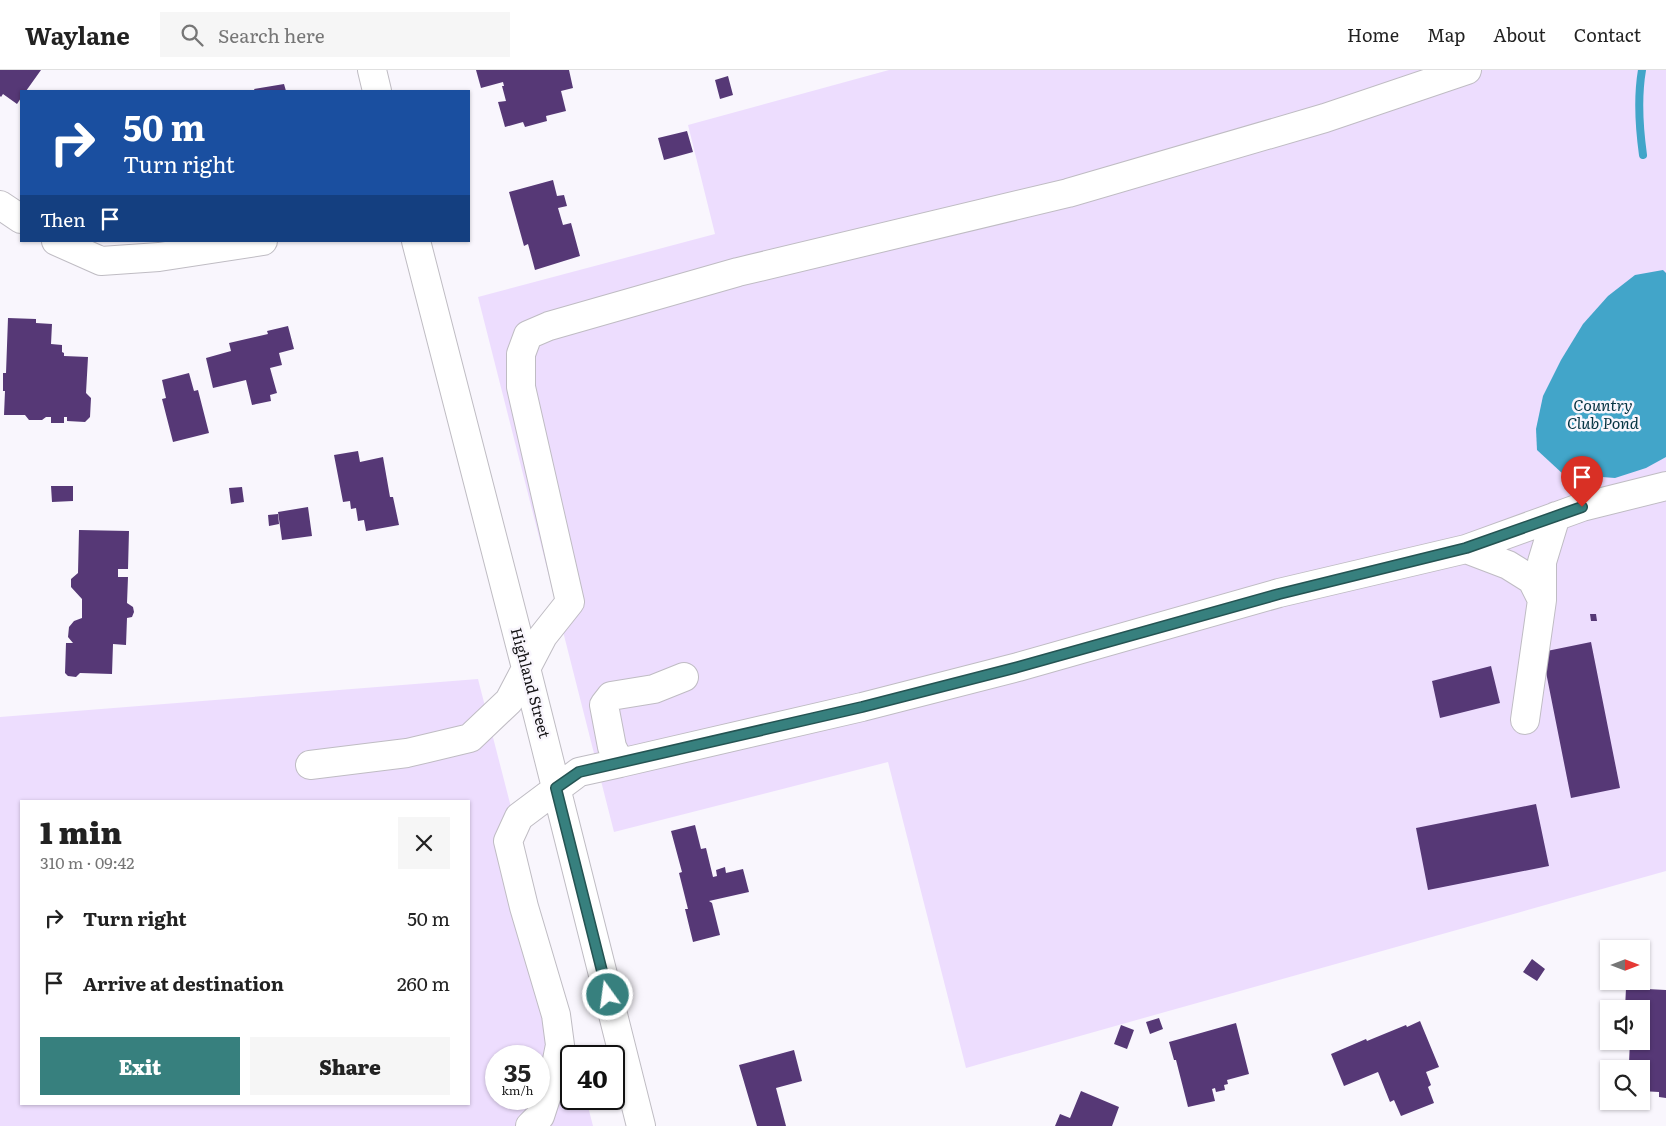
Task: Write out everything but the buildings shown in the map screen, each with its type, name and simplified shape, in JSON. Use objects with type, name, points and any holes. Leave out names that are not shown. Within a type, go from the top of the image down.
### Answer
[{"type":"street","points":[[372,70],[377,90]]},
{"type":"street","points":[[310,765],[407,753],[470,738],[509,701],[543,636],[570,602],[521,387],[521,354],[528,335],[548,326],[738,272],[1068,193],[1325,118],[1467,70]]},
{"type":"street","points":[[0,205],[20,218]]},
{"type":"street","points":[[58,242],[101,261],[159,257],[256,242]]},
{"type":"street","name":"Highland Street","points":[[416,242],[641,1126]]},
{"type":"street","points":[[530,1126],[540,1116],[555,1070],[560,1045],[556,1015],[524,906],[508,842],[518,817],[579,772],[862,707],[1018,667],[1279,594],[1466,548],[1582,507],[1666,486]]},
{"type":"street","points":[[1525,720],[1542,600],[1542,562],[1556,516]]},
{"type":"street","points":[[1466,548],[1508,565],[1532,580],[1542,600]]},
{"type":"street","points":[[620,763],[612,747],[604,705],[611,696],[654,689],[684,677]]},
{"type":"shaded area","points":[[889,70],[1666,70],[1666,871],[966,1068],[888,762],[614,832],[478,297],[715,234],[688,125]]},
{"type":"shaded area","points":[[478,679],[572,1045],[560,1045],[560,1110],[589,1110],[593,1126],[0,1126],[0,717]]},
{"type":"water","name":"Country Club Pond","points":[[1663,270],[1666,273],[1666,457],[1646,468],[1615,478],[1563,474],[1537,450],[1536,429],[1543,396],[1561,360],[1583,324],[1608,296],[1635,275]]},
{"type":"waterway","points":[[1642,70],[1639,112],[1643,155]]},
{"type":"route","points":[[608,995],[556,788],[579,772],[862,707],[1018,667],[1279,594],[1466,548],[1582,507]]}]
